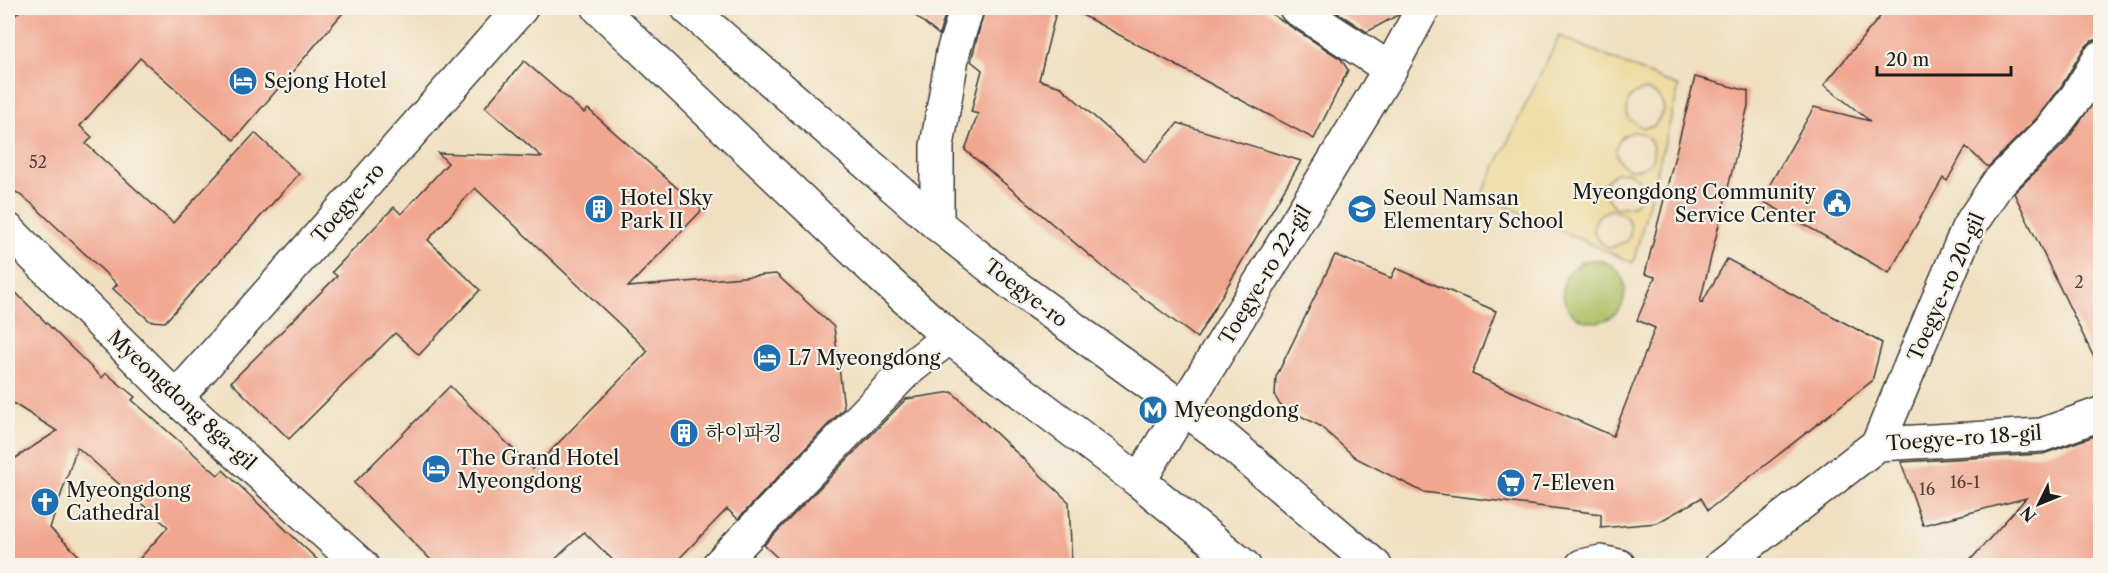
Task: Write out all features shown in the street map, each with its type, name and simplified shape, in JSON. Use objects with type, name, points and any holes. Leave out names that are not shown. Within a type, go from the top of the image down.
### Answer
[{"type":"street","name":"Toegye-ro","points":[[176,398],[520,8]]},
{"type":"street","name":"Toegye-ro","points":[[688,8],[936,224],[1015,286],[1219,434],[1375,566]]},
{"type":"street","points":[[936,224],[937,146],[953,52],[967,8]]},
{"type":"street","points":[[1296,8],[1390,69]]},
{"type":"street","name":"Toegye-ro 22-gil","points":[[1139,481],[1390,69],[1423,8]]},
{"type":"street","points":[[601,9],[882,277],[949,337],[1139,481],[1244,566]]},
{"type":"street","name":"Toegye-ro 20-gil","points":[[1878,444],[1968,228],[1998,183],[2050,131],[2077,96],[2100,58]]},
{"type":"street","name":"Myeongdong 8ga-gil","points":[[8,230],[176,398],[362,566]]},
{"type":"street","points":[[718,566],[905,372],[949,337]]},
{"type":"street","name":"Toegye-ro 18-gil","points":[[1721,566],[1878,444],[2042,435],[2100,414]]},
{"type":"street","points":[[1582,566],[1601,562],[1619,566]]},
{"type":"green space","points":[[1594,260],[1611,265],[1616,269],[1620,274],[1625,291],[1620,308],[1616,313],[1611,317],[1594,322],[1577,317],[1572,313],[1568,308],[1563,291],[1568,274],[1572,269],[1577,265]]},
{"type":"sand","points":[[1559,36],[1679,87],[1633,263],[1482,195]],"holes":[[[1644,90],[1658,96],[1664,111],[1654,126],[1643,128],[1628,118],[1627,104],[1635,94]],[[1634,132],[1645,135],[1649,139],[1653,147],[1650,163],[1639,169],[1630,169],[1623,165],[1616,151],[1618,143],[1624,136]],[[1629,172],[1639,180],[1641,197],[1633,206],[1615,208],[1604,193],[1606,181],[1616,173]],[[1612,210],[1626,217],[1630,226],[1627,241],[1610,248],[1598,240],[1594,228],[1595,221],[1604,212]]]},
{"type":"building","points":[[22,8],[347,8],[234,140],[140,58],[80,126],[92,137],[86,144],[173,223],[255,133],[299,174],[165,322],[150,321],[113,289],[117,284],[31,203],[8,186],[8,23]]},
{"type":"building","points":[[906,8],[947,8],[939,35]]},
{"type":"building","points":[[985,8],[1057,8],[1039,80],[1061,87],[1145,162],[1178,123],[1301,161],[1197,338],[1115,277],[965,150],[978,114],[971,112],[982,70],[971,61]]},
{"type":"building","points":[[1069,8],[1262,8],[1341,59],[1348,70],[1314,139]]},
{"type":"building","points":[[1330,8],[1402,8],[1398,15],[1367,32]]},
{"type":"building","points":[[1887,8],[2100,8],[2100,39],[2092,41],[2084,48],[2062,85],[2036,119],[1988,167],[1966,147],[1947,181],[1943,178],[1889,273],[1761,200],[1814,107],[1870,121],[1824,85]]},
{"type":"building","points":[[524,61],[584,113],[588,109],[702,210],[628,287],[776,274],[834,327],[844,408],[738,519],[727,509],[672,566],[619,566],[584,532],[548,566],[437,566],[354,483],[450,386],[533,469],[648,351],[475,188],[428,240],[480,290],[419,355],[395,333],[289,439],[231,382],[337,276],[332,272],[394,207],[401,214],[448,163],[438,153],[542,157],[485,107]]},
{"type":"building","points":[[1695,77],[1748,91],[1748,106],[1700,302],[1702,303],[1727,259],[1882,343],[1872,381],[1708,510],[1701,498],[1657,523],[1601,528],[1601,514],[1423,492],[1356,458],[1320,426],[1280,405],[1275,396],[1276,377],[1335,255],[1391,278],[1396,268],[1496,311],[1472,374],[1613,436],[1655,328],[1637,320],[1655,277],[1645,274]]},
{"type":"building","points":[[2100,93],[2100,370],[2014,193],[2065,143]]},
{"type":"building","points":[[8,285],[102,378],[106,373],[135,397],[132,400],[218,475],[223,470],[324,566],[133,566],[168,527],[77,447],[50,528],[90,566],[8,566],[8,463],[57,431],[8,400]]},
{"type":"building","points":[[952,392],[1069,502],[1072,566],[786,566],[764,545],[906,399]]},
{"type":"building","points":[[2100,434],[2100,566],[1965,566],[2026,498],[1923,525],[1901,462],[2043,454]]},
{"type":"place","name":"Sejong Hotel","points":[[243,81]]},
{"type":"place","name":"Myeongdong Community Service Center","points":[[1837,203]]},
{"type":"place","name":"Hotel Sky Park II","points":[[599,209]]},
{"type":"place","name":"Seoul Namsan Elementary School","points":[[1362,209]]},
{"type":"place","name":"L7 Myeongdong","points":[[767,358]]},
{"type":"place","name":"Myeongdong","points":[[1153,410]]},
{"type":"place","name":"하이파킹","points":[[684,433]]},
{"type":"place","name":"The Grand Hotel Myeongdong","points":[[436,469]]},
{"type":"place","name":"7-Eleven","points":[[1511,483]]},
{"type":"place","name":"Myeongdong Cathedral","points":[[45,502]]}]
